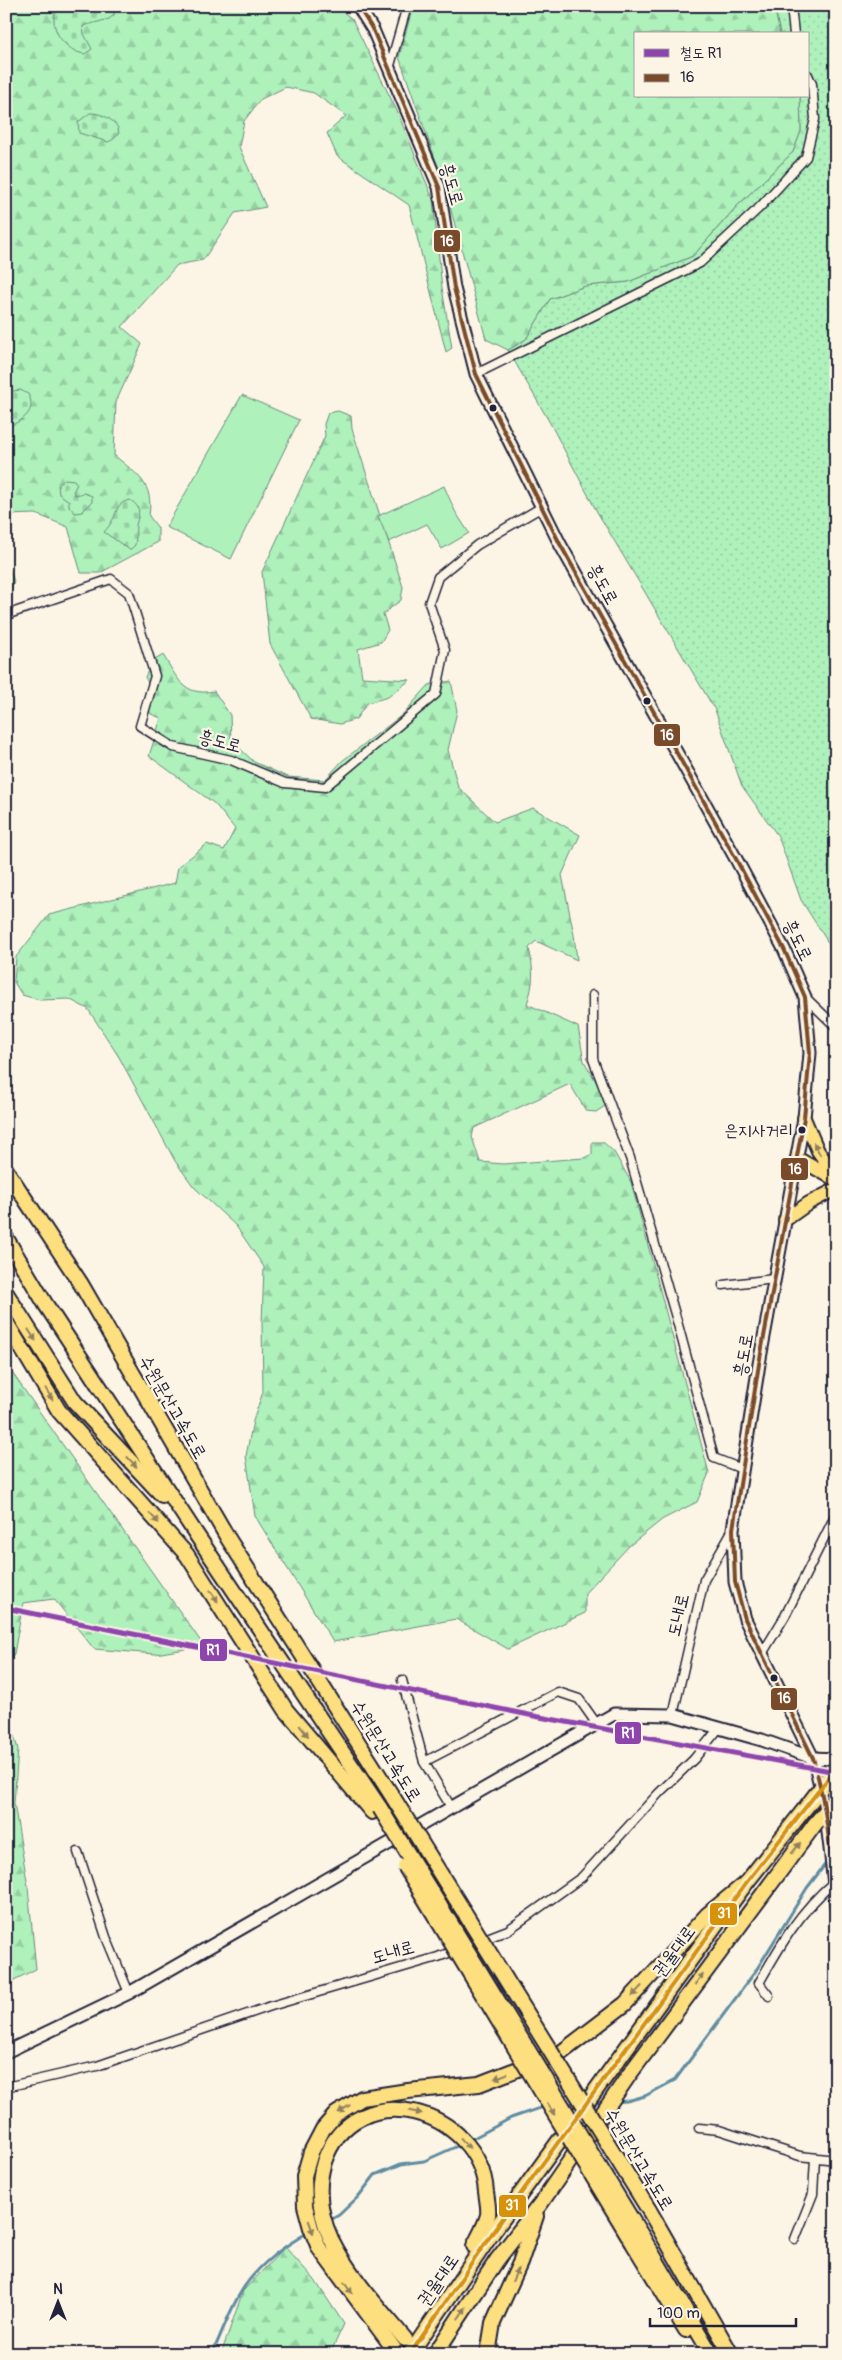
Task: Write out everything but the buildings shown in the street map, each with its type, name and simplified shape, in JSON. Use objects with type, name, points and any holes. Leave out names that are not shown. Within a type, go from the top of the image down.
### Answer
[{"type":"highway","name":"수원문산고속도로","points":[[6,1170],[81,1284],[228,1540],[394,1799],[648,2210],[731,2354]]},
{"type":"highway","name":"수원문산고속도로","points":[[6,1238],[46,1305],[376,1810],[638,2240],[711,2354]]},
{"type":"highway","points":[[6,1293],[75,1402],[153,1484],[198,1536]]},
{"type":"highway","points":[[6,1322],[59,1411],[187,1555],[286,1710],[376,1810]]},
{"type":"highway","name":"권율대로","points":[[404,2353],[435,2318],[493,2232],[533,2180],[746,1883],[836,1768]]},
{"type":"highway","name":"권율대로","points":[[541,2203],[630,2075],[815,1824],[836,1799]]},
{"type":"highway","points":[[404,2353],[319,2248],[305,2206],[304,2176],[311,2152],[323,2129],[336,2114],[362,2098],[408,2090],[479,2084],[562,2052],[625,2004],[707,1915],[746,1883]]},
{"type":"highway","points":[[406,2339],[352,2274],[332,2240],[324,2220],[319,2199],[321,2173],[329,2149],[353,2120],[384,2110],[416,2111],[438,2120],[453,2130],[472,2151],[483,2173],[488,2214],[483,2230],[435,2318]]},
{"type":"highway","points":[[435,2354],[497,2260],[541,2203]]},
{"type":"highway","points":[[488,2354],[493,2323],[520,2263],[541,2203]]},
{"type":"highway","points":[[638,2240],[701,2354]]},
{"type":"main road","points":[[804,1118],[818,1151],[836,1176]]},
{"type":"main road","points":[[797,1158],[836,1180]]},
{"type":"main road","points":[[785,1220],[809,1203],[836,1189]]},
{"type":"street","name":"흥도로","points":[[358,6],[373,30],[439,187],[454,288],[476,374],[560,544],[736,859],[784,949],[805,997],[810,1053],[804,1118],[774,1279],[733,1529],[735,1582],[745,1619],[813,1758],[830,1843],[836,1906]]},
{"type":"street","points":[[389,69],[408,6]]},
{"type":"street","points":[[791,6],[794,32]]},
{"type":"street","points":[[476,374],[700,263],[760,208],[806,156],[815,119],[810,80]]},
{"type":"street","name":"흥도로","points":[[6,615],[110,579],[129,593],[155,676],[140,726],[174,747],[231,760],[286,783],[325,787],[436,694],[445,650],[430,603],[438,577],[477,545],[542,507]]},
{"type":"street","points":[[594,995],[593,1059],[630,1158],[714,1458],[742,1469]]},
{"type":"street","points":[[805,997],[836,1028]]},
{"type":"street","points":[[723,1285],[774,1279]]},
{"type":"street","points":[[762,1654],[785,1616],[836,1514]]},
{"type":"street","name":"도내로","points":[[673,1715],[704,1580],[733,1529]]},
{"type":"street","points":[[402,1680],[424,1762],[450,1807]]},
{"type":"street","points":[[424,1762],[558,1692],[579,1698],[596,1724]]},
{"type":"street","points":[[6,2052],[129,1993],[614,1714],[673,1715],[813,1758],[836,1759]]},
{"type":"street","name":"도내로","points":[[6,2087],[97,2066],[271,2006],[438,1957],[508,1930],[582,1877],[659,1793],[694,1759],[719,1728]]},
{"type":"street","points":[[78,1852],[106,1937],[129,1993]]},
{"type":"street","points":[[768,1996],[759,1983],[786,1935],[811,1902],[833,1879]]},
{"type":"street","points":[[699,2128],[719,2130],[800,2156],[836,2160]]},
{"type":"street","points":[[795,2240],[813,2194],[815,2158]]},
{"type":"green space","points":[[6,6],[336,6],[352,19],[397,111],[433,199],[442,288],[452,348],[446,352],[409,205],[337,156],[327,133],[346,116],[314,93],[286,87],[261,99],[244,121],[239,147],[266,207],[235,213],[203,260],[177,265],[122,327],[142,344],[116,402],[114,455],[142,480],[146,487],[150,504],[149,516],[158,528],[158,542],[100,573],[81,573],[68,527],[36,514],[7,515],[6,518]]},
{"type":"green space","points":[[58,6],[115,7],[114,15],[109,19],[83,26],[84,34],[92,49],[85,54],[71,48],[59,36],[54,21]]},
{"type":"green space","points":[[413,6],[774,6],[780,32],[634,32],[634,98],[800,98],[801,131],[793,152],[736,207],[693,256],[628,282],[585,286],[550,299],[526,339],[508,350],[486,339],[443,181],[399,57]]},
{"type":"green space","points":[[774,6],[836,6],[836,955],[801,900],[778,836],[742,786],[715,710],[596,510],[550,423],[508,350],[526,339],[550,299],[585,286],[628,282],[693,256],[736,207],[793,152],[801,131],[800,98],[810,98],[810,32],[780,32]]},
{"type":"green space","points":[[90,113],[103,116],[114,123],[118,128],[115,138],[108,142],[79,133],[78,122]]},
{"type":"green space","points":[[20,390],[28,394],[31,400],[30,411],[23,419],[6,427],[6,392]]},
{"type":"green space","points":[[242,395],[299,420],[231,559],[166,527]]},
{"type":"green space","points":[[338,411],[351,416],[352,429],[403,587],[401,600],[383,614],[388,630],[381,642],[358,649],[362,677],[410,680],[388,697],[367,703],[356,719],[340,724],[311,719],[270,644],[262,572],[325,436],[324,424],[328,413]]},
{"type":"green space","points":[[65,479],[74,480],[77,484],[73,492],[75,495],[84,493],[92,496],[92,502],[82,512],[75,513],[69,506],[69,501],[59,494],[58,485]]},
{"type":"green space","points":[[444,486],[455,511],[469,533],[442,549],[427,524],[389,542],[378,516]]},
{"type":"green space","points":[[130,500],[139,511],[135,545],[130,550],[104,532],[120,505]]},
{"type":"green space","points":[[6,561],[14,581],[6,601]]},
{"type":"green space","points":[[163,655],[182,684],[195,691],[214,691],[230,715],[231,740],[254,762],[288,777],[325,780],[342,761],[402,715],[429,685],[451,681],[457,711],[448,750],[458,787],[495,822],[533,808],[580,835],[562,875],[577,960],[536,941],[529,948],[532,977],[527,1004],[578,1027],[584,1061],[605,1097],[605,1106],[596,1112],[586,1111],[570,1084],[474,1128],[472,1137],[480,1162],[503,1164],[584,1158],[592,1154],[592,1142],[603,1142],[614,1152],[631,1182],[709,1473],[697,1502],[663,1519],[629,1546],[585,1593],[585,1613],[508,1649],[456,1619],[333,1642],[255,1516],[246,1456],[253,1421],[263,1392],[262,1323],[264,1267],[236,1226],[194,1187],[175,1161],[119,1057],[88,1009],[69,999],[40,1000],[22,995],[14,982],[16,957],[49,915],[175,883],[178,867],[207,844],[224,850],[235,829],[215,804],[149,756],[161,718],[151,714],[147,705],[153,692],[145,677],[152,662]]},
{"type":"green space","points":[[6,1364],[204,1646],[155,1654],[94,1649],[54,1599],[23,1603],[14,1654],[6,1663]]},
{"type":"green space","points":[[6,1710],[18,1749],[14,1803],[28,1887],[36,1969],[8,1983],[6,1983]]},
{"type":"green space","points":[[285,2247],[314,2279],[344,2324],[330,2354],[221,2354],[243,2291]]},
{"type":"waterway","points":[[615,2102],[645,2096],[675,2080],[755,1972],[807,1888],[827,1862]]},
{"type":"waterway","points":[[592,2103],[606,2102]]},
{"type":"waterway","points":[[565,2104],[579,2103]]},
{"type":"waterway","points":[[468,2141],[511,2118],[546,2106]]},
{"type":"waterway","points":[[327,2222],[339,2215],[358,2197],[375,2175],[401,2164],[424,2161],[462,2144]]},
{"type":"waterway","points":[[212,2354],[234,2304],[244,2287],[260,2268],[278,2252],[309,2232]]},
{"type":"rail line","name":"R1","points":[[6,1608],[534,1716],[836,1772]]},
{"type":"transit line","name":"16","points":[[358,6],[373,30],[439,187],[454,288],[476,374],[560,544],[736,859],[784,949],[805,997],[810,1053],[804,1118],[759,1364],[733,1529],[735,1582],[745,1619],[813,1758],[818,1776],[825,1813],[836,1906]]},
{"type":"transit line","name":"31","points":[[410,2354],[493,2232],[746,1883],[834,1771]]},
{"type":"place","name":"은지사거리","points":[[802,1130]]}]
